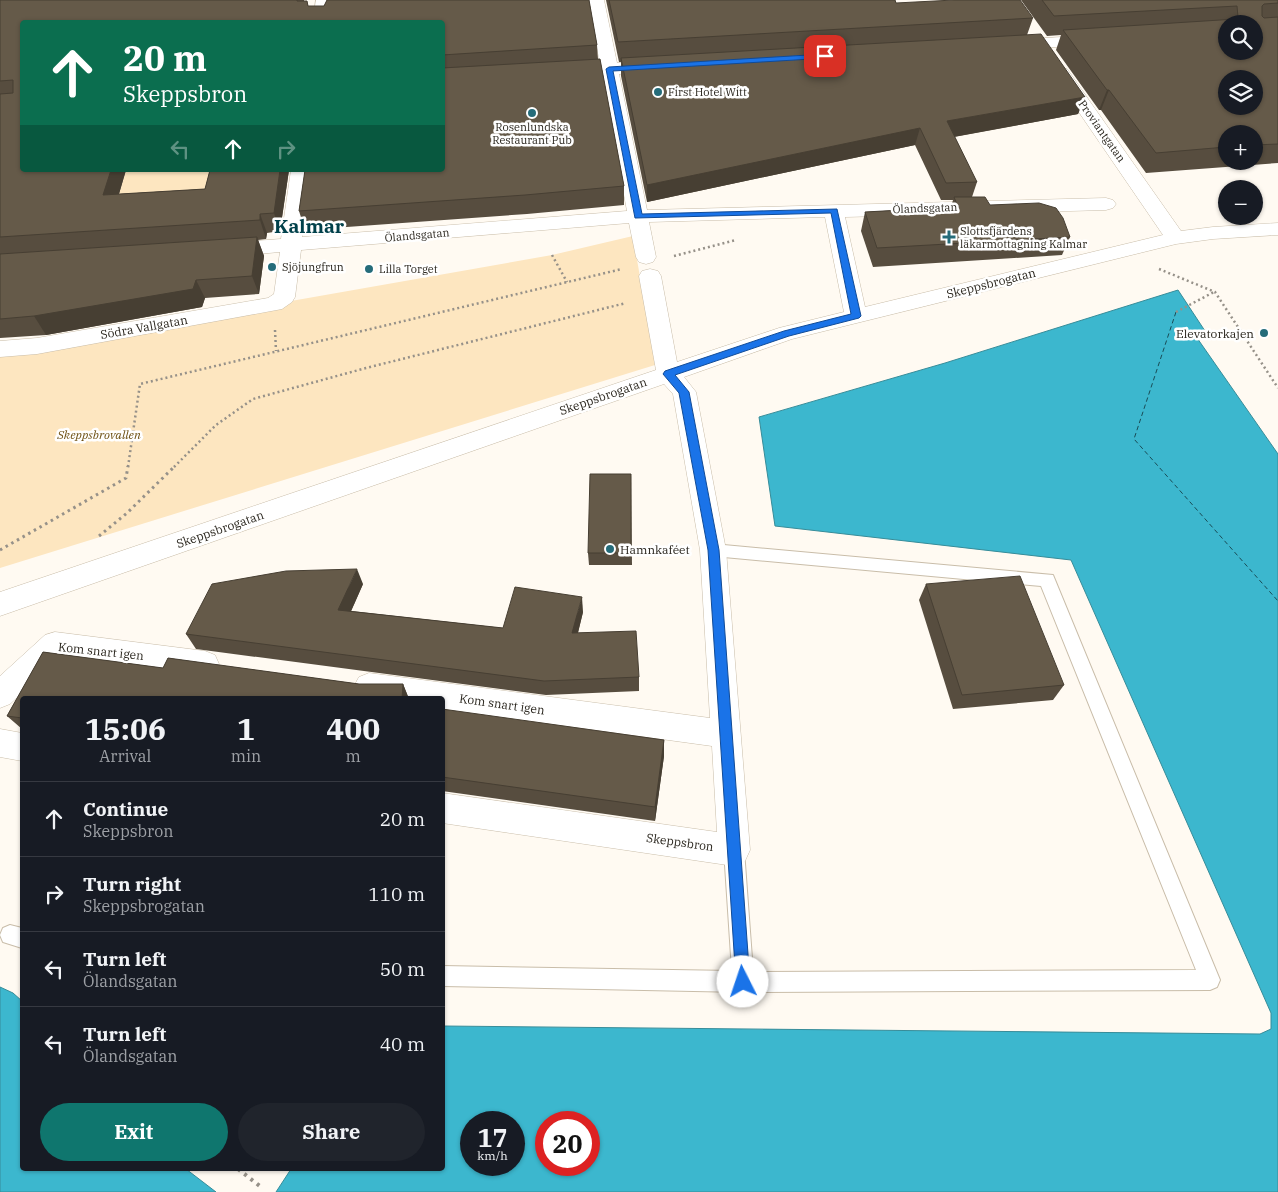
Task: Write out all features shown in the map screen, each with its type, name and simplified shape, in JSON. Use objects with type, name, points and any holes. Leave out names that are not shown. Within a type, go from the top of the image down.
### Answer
[{"type":"street","points":[[321,20],[324,0]]},
{"type":"street","points":[[596,0],[668,374],[684,392],[713,550],[734,850]]},
{"type":"street","points":[[992,46],[1036,36],[1109,39]]},
{"type":"street","name":"Proviantgatan","points":[[1036,36],[1176,238]]},
{"type":"street","points":[[550,73],[678,65]]},
{"type":"street","points":[[291,246],[301,172]]},
{"type":"street","name":"Ölandsgatan","points":[[204,251],[291,246],[638,216],[1106,204]]},
{"type":"street","points":[[834,211],[856,316]]},
{"type":"street","name":"Skeppsbrogatan","points":[[0,604],[778,336],[1176,238],[1213,233],[1278,229]]},
{"type":"street","name":"Södra Vallgatan","points":[[0,349],[37,346],[274,304],[284,297],[291,246]]},
{"type":"street","name":"Kom snart igen","points":[[0,695],[55,644],[233,668]]},
{"type":"street","name":"Kom snart igen","points":[[342,682],[727,734]]},
{"type":"street","points":[[0,743],[20,747]]},
{"type":"street","name":"Skeppsbron","points":[[445,808],[734,850]]},
{"type":"lane","points":[[445,976],[743,982],[1210,980],[1047,580],[713,550]]},
{"type":"lane","points":[[734,850],[743,982]]},
{"type":"path","points":[[671,256],[738,240]]},
{"type":"path","points":[[552,255],[567,282]]},
{"type":"path","points":[[0,550],[126,478],[140,384],[624,268]]},
{"type":"path","points":[[1158,268],[1215,292],[1278,388]]},
{"type":"path","points":[[112,526],[216,425],[252,399],[366,368],[650,276]]},
{"type":"path","points":[[1176,312],[1215,292]]},
{"type":"path","points":[[241,1171],[261,1187]]},
{"type":"green space","points":[[125,172],[231,172],[224,207],[113,214]]},
{"type":"green space","name":"Skeppsbrovallen","points":[[633,236],[655,365],[0,568],[0,349],[274,304],[552,255]]},
{"type":"water","points":[[1178,290],[1207,334],[1195,335],[1278,454],[1278,1192],[276,1192],[290,1171],[445,1171],[445,1026],[1260,1034],[1271,1029],[1271,1013],[1071,560],[775,526],[759,417],[945,363]]},
{"type":"water","points":[[0,987],[13,993],[20,999],[20,1171],[189,1171],[216,1192],[0,1192]]},
{"type":"building","points":[[0,0],[297,0],[307,1],[308,6],[324,6],[327,0],[589,0],[597,45],[445,55],[445,20],[20,20],[20,172],[110,172],[103,195],[205,189],[209,172],[280,172],[274,213],[260,214],[260,220],[0,237],[0,94],[13,93],[13,80],[0,81]]},
{"type":"building","points":[[609,0],[895,0],[896,3],[954,0],[1020,0],[1033,18],[618,42]]},
{"type":"building","points":[[1042,0],[1278,0],[1278,3],[1264,4],[1262,6],[1262,15],[1238,15],[1237,6],[1054,16]]},
{"type":"building","points":[[1263,17],[1278,17],[1278,144],[1263,145],[1263,125],[1218,125],[1218,148],[1156,153],[1063,30],[1218,20],[1218,60],[1263,60]]},
{"type":"building","points":[[1041,34],[1085,97],[947,121],[977,182],[946,183],[920,128],[647,185],[621,58]]},
{"type":"building","points":[[600,59],[624,186],[299,211],[305,172],[445,172],[445,68]]},
{"type":"building","points":[[954,197],[985,197],[990,205],[1039,203],[1056,208],[1063,218],[1070,237],[877,248],[865,212],[958,207]]},
{"type":"building","points":[[257,237],[252,276],[196,280],[193,289],[34,316],[0,319],[0,254]]},
{"type":"building","points":[[590,474],[631,474],[631,553],[588,553]]},
{"type":"building","points":[[357,569],[338,610],[503,628],[515,587],[582,597],[572,633],[636,631],[639,677],[544,681],[186,634],[212,584],[286,571]]},
{"type":"building","points":[[1020,576],[1064,685],[962,695],[926,584]]},
{"type":"building","points":[[43,652],[163,668],[168,658],[359,684],[403,684],[402,696],[20,696],[20,718],[7,716]]},
{"type":"building","points":[[445,709],[664,740],[655,807],[445,777]]},
{"type":"ferry route","points":[[1176,312],[1134,439],[1278,601]]},
{"type":"place","name":"First Hotel Witt","points":[[658,92]]},
{"type":"place","name":"Rosenlundska Restaurant Pub","points":[[532,113]]},
{"type":"place","name":"Slottsfjärdens läkarmottagning Kalmar","points":[[949,237]]},
{"type":"place","name":"Sjöjungfrun","points":[[272,267]]},
{"type":"place","name":"Lilla Torget","points":[[369,269]]},
{"type":"place","name":"Elevatorkajen","points":[[1264,333]]},
{"type":"place","name":"Hamnkaféet","points":[[610,549]]},
{"type":"district","name":"Kalmar","points":[[309,226]]},
{"type":"route","points":[[743,982],[713,550],[684,392],[668,374],[787,333],[856,316],[834,211],[638,216],[609,69],[825,56]]}]
